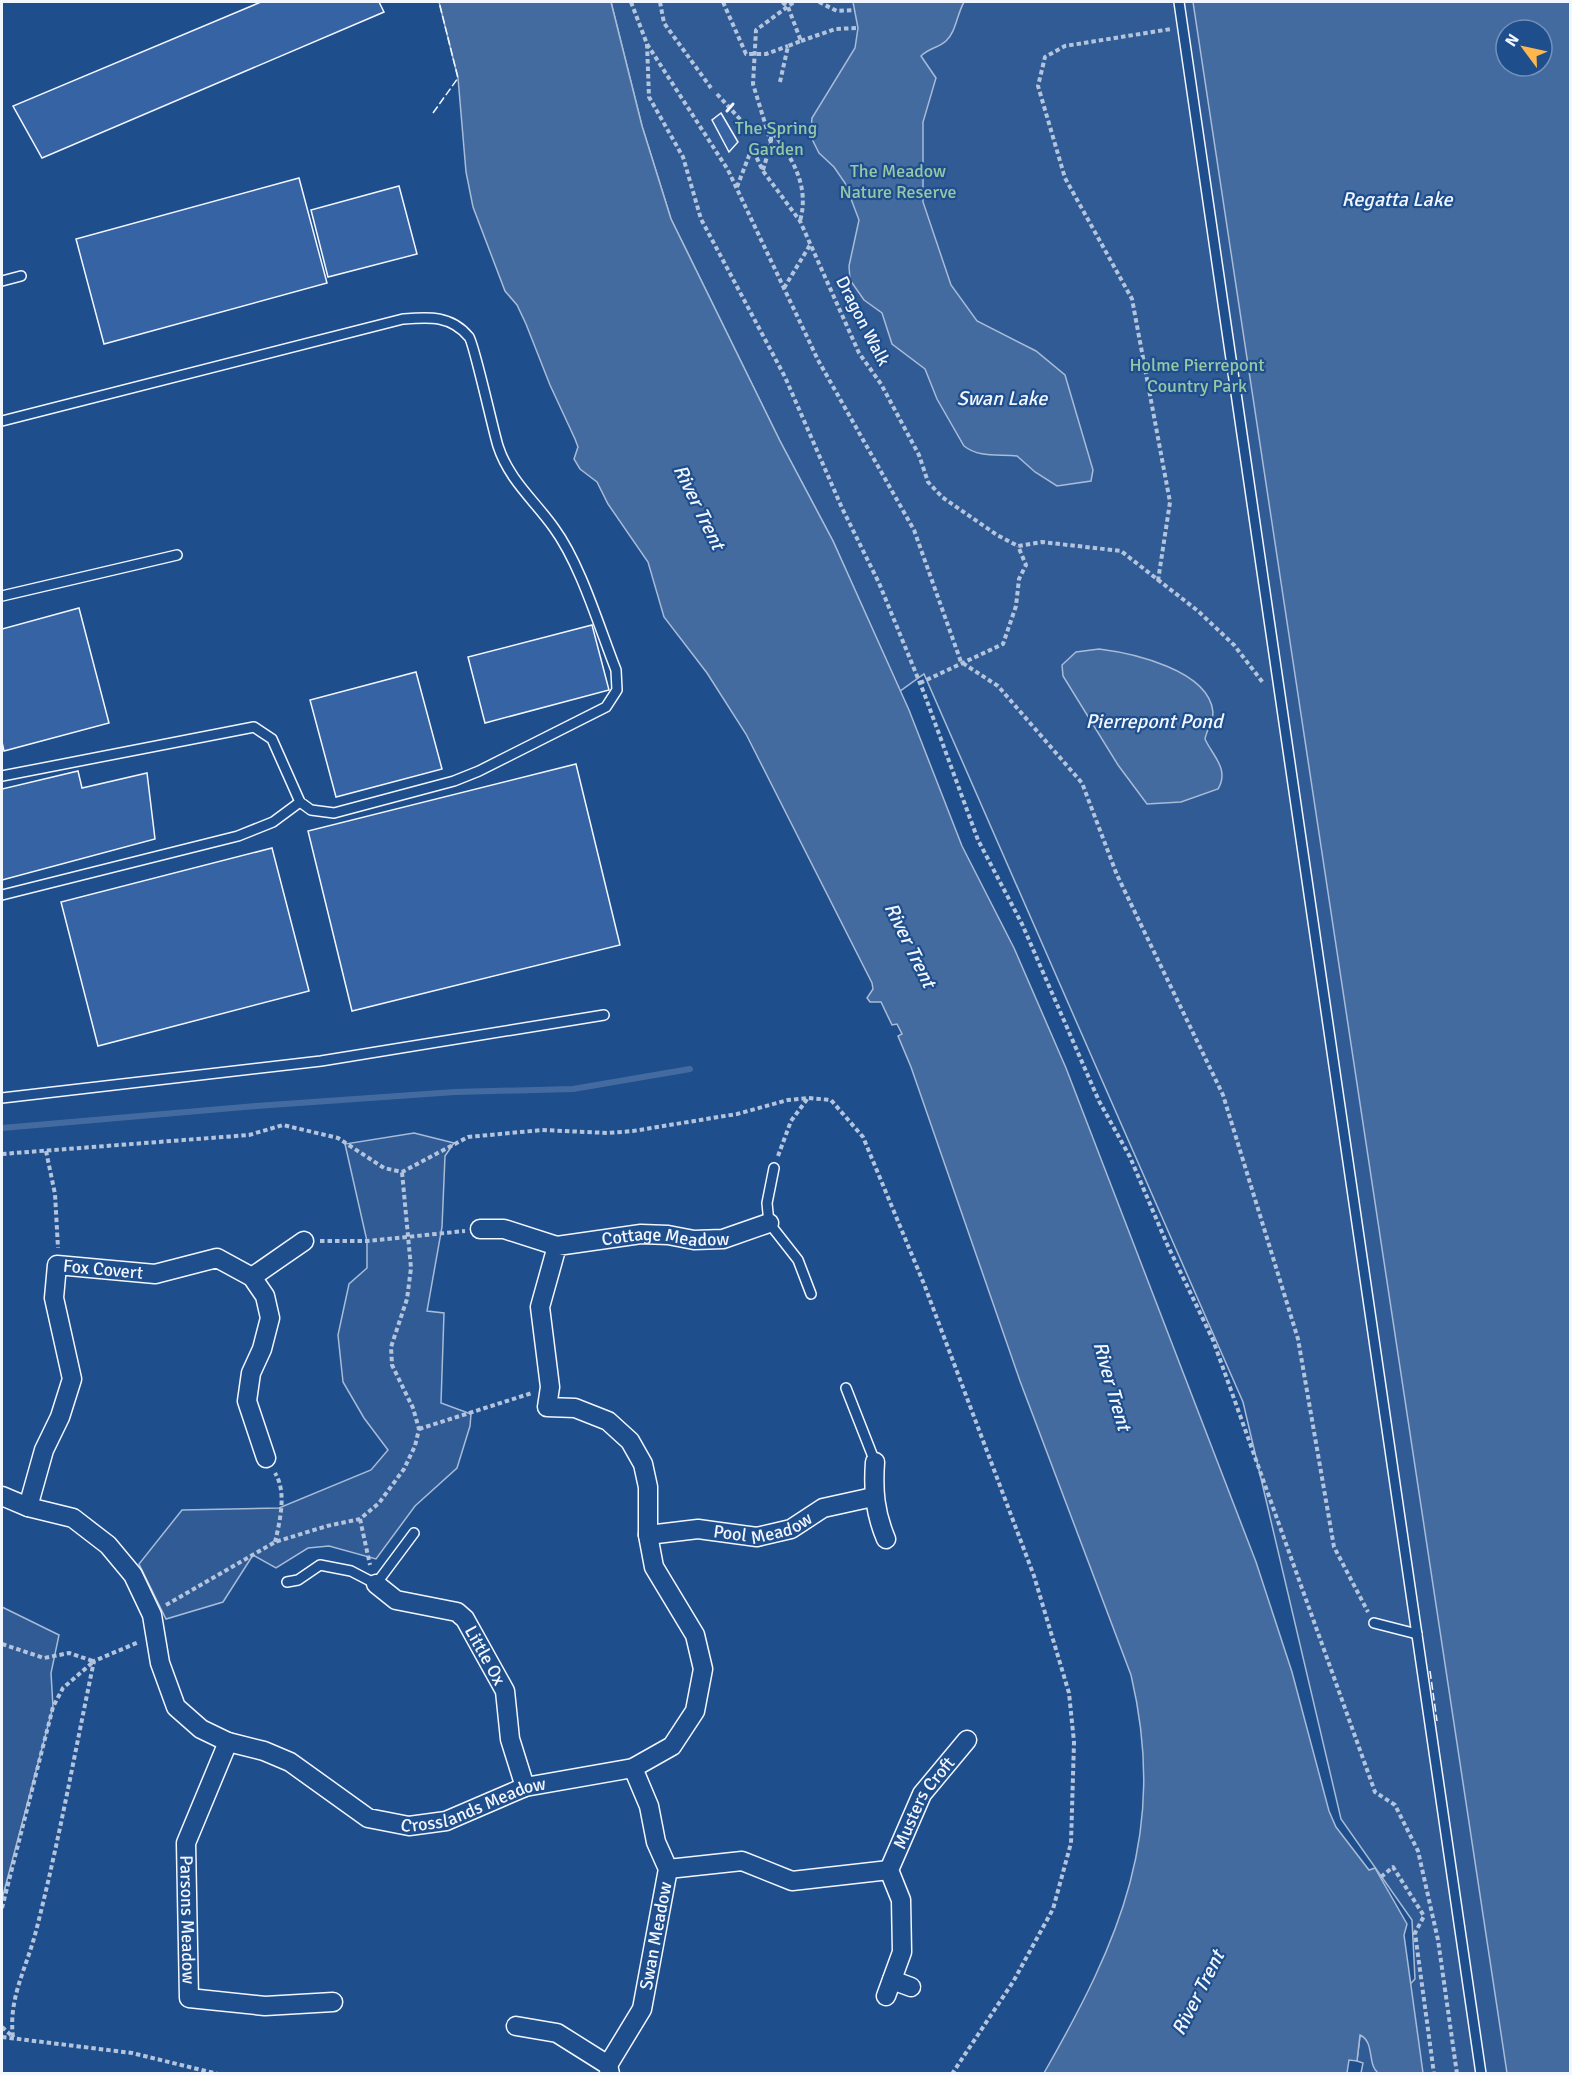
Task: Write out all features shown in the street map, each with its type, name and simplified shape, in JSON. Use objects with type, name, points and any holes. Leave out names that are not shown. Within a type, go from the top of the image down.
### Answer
[{"type":"street","name":"Cottage Meadow","points":[[480,1229],[504,1228],[557,1246],[641,1234],[668,1235],[694,1240],[723,1239],[769,1223]]},
{"type":"street","points":[[266,1458],[247,1401],[250,1373],[262,1349],[270,1318],[264,1296],[252,1277],[304,1241]]},
{"type":"street","points":[[550,1387],[540,1307],[557,1246]]},
{"type":"street","name":"Fox Covert","points":[[28,1507],[44,1450],[60,1417],[72,1379],[54,1298],[57,1264],[155,1274],[217,1258],[252,1277]]},
{"type":"street","name":"Crosslands Meadow","points":[[2,1496],[28,1507],[73,1518],[108,1545],[133,1575],[152,1615],[160,1663],[176,1707],[201,1729],[228,1742],[264,1751],[290,1762],[368,1818],[409,1826],[446,1821],[525,1787],[633,1768],[672,1746],[695,1712],[703,1669],[695,1635],[654,1567],[648,1535],[648,1487],[643,1464],[630,1441],[608,1422],[575,1408],[547,1407],[550,1387]]},
{"type":"street","points":[[875,1462],[873,1497],[878,1521],[886,1539]]},
{"type":"street","name":"Pool Meadow","points":[[648,1535],[698,1529],[757,1537],[791,1529],[823,1508],[873,1497]]},
{"type":"street","name":"Little Ox","points":[[376,1584],[396,1600],[457,1612],[465,1619],[505,1691],[510,1739],[525,1787]]},
{"type":"street","name":"Musters Croft","points":[[911,1988],[889,1988],[902,1952],[901,1900],[889,1870],[922,1794],[967,1740]]},
{"type":"street","name":"Parsons Meadow","points":[[228,1742],[186,1843],[189,1998],[265,2006],[333,2002]]},
{"type":"street","name":"Swan Meadow","points":[[516,2026],[557,2033],[609,2069],[642,2009],[668,1869],[656,1842],[649,1806],[633,1768]]},
{"type":"street","name":"Musters Croft","points":[[668,1869],[742,1861],[792,1881],[889,1870]]},
{"type":"lane","points":[[1179,2],[1481,2073]]},
{"type":"lane","points":[[2,281],[21,276]]},
{"type":"lane","points":[[2,421],[403,319],[433,317],[456,324],[471,339],[483,394],[500,450],[514,479],[555,529],[571,558],[616,670],[617,690],[606,707],[570,727],[454,781],[334,813],[311,810],[300,802],[272,740],[254,727],[2,776]]},
{"type":"lane","points":[[2,596],[177,555]]},
{"type":"lane","points":[[2,895],[238,836],[273,822],[300,802]]},
{"type":"lane","points":[[2,1098],[321,1060],[604,1015]]},
{"type":"lane","points":[[774,1168],[767,1203],[769,1223],[798,1260],[810,1294]]},
{"type":"lane","points":[[846,1388],[875,1462]]},
{"type":"lane","points":[[287,1582],[298,1580],[320,1565],[351,1571],[376,1584],[414,1533]]},
{"type":"lane","points":[[1374,1623],[1417,1634]]},
{"type":"path","points":[[631,2],[646,44],[728,171],[818,360],[914,530],[961,662],[998,686],[1082,783],[1117,875],[1223,1095],[1299,1339],[1335,1546],[1374,1623]]},
{"type":"path","points":[[660,2],[664,23],[711,88]]},
{"type":"path","points":[[723,2],[746,54],[766,54],[835,29],[858,28]]},
{"type":"path","points":[[782,2],[788,7],[801,41]]},
{"type":"path","points":[[771,143],[753,84],[756,30],[794,2]]},
{"type":"path","points":[[819,2],[837,11],[855,10]]},
{"type":"path","points":[[1158,581],[1170,501],[1132,299],[1065,178],[1038,86],[1045,57],[1065,46],[1183,27]]},
{"type":"path","points":[[646,44],[649,97],[683,157],[701,219],[785,377],[842,508],[879,583],[920,683],[978,840],[1022,924],[1099,1101],[1130,1157],[1167,1244],[1213,1340],[1375,1792],[1395,1805],[1418,1851],[1437,1940],[1457,2073]]},
{"type":"path","points":[[780,82],[788,46]]},
{"type":"path","points":[[717,94],[748,128]]},
{"type":"path","points":[[763,171],[771,143],[771,130],[788,151],[802,183],[803,209],[800,221]]},
{"type":"path","name":"Dragon Walk","points":[[736,188],[752,148],[763,171],[800,221],[860,353],[881,384],[919,455],[928,482],[942,497],[988,529],[1018,546]]},
{"type":"path","points":[[784,288],[811,244]]},
{"type":"path","points":[[920,683],[1004,644],[1016,606],[1019,579],[1026,565],[1018,546],[1042,542],[1121,551],[1198,611],[1234,645],[1265,687]]},
{"type":"path","points":[[774,1168],[791,1120],[808,1098]]},
{"type":"path","points":[[2,1154],[249,1135],[283,1125],[338,1138],[384,1168],[402,1172],[468,1137],[542,1130],[608,1133],[633,1131],[737,1114],[788,1100],[808,1098],[831,1100],[863,1137],[924,1284],[1034,1576],[1069,1694],[1074,1742],[1071,1843],[1053,1909],[1013,1982],[952,2073]]},
{"type":"path","points":[[46,1151],[55,1194],[58,1232],[57,1264]]},
{"type":"path","points":[[2,1908],[53,1707],[63,1688],[94,1661],[139,1643],[152,1615],[274,1542],[360,1519],[379,1503],[404,1469],[415,1446],[419,1429],[413,1408],[393,1365],[391,1347],[407,1299],[411,1268],[402,1172]]},
{"type":"path","points":[[304,1241],[408,1239],[480,1229]]},
{"type":"path","points":[[419,1429],[550,1387]]},
{"type":"path","points":[[266,1458],[279,1479],[281,1498],[280,1521],[274,1542]]},
{"type":"path","points":[[360,1519],[376,1584]]},
{"type":"path","points":[[2,1644],[12,1650],[44,1658],[69,1653],[94,1661]]},
{"type":"path","points":[[12,2037],[10,2016],[36,1932],[94,1661]]},
{"type":"path","points":[[1382,1877],[1393,1867],[1424,1916],[1415,1933],[1434,2073]]},
{"type":"path","points":[[2,2027],[12,2037]]},
{"type":"path","points":[[2,2037],[132,2053],[218,2073]]},
{"type":"shaded area","name":"Holme Pierrepont Country Park","points":[[611,2],[1570,2],[1570,2073],[1361,2073],[1363,2063],[1357,2061],[1360,2036],[1415,1979],[1412,1920],[1341,1819],[1243,1402],[924,674],[900,691],[833,541],[780,441],[671,219],[642,126]]},
{"type":"shaded area","points":[[414,1133],[454,1143],[445,1156],[442,1227],[427,1311],[444,1313],[441,1403],[471,1414],[470,1426],[457,1468],[415,1506],[376,1559],[329,1546],[308,1548],[276,1568],[253,1555],[223,1602],[166,1619],[139,1564],[182,1510],[279,1508],[371,1470],[388,1450],[364,1418],[343,1382],[338,1335],[349,1284],[367,1268],[367,1241],[345,1144]]},
{"type":"shaded area","points":[[2,1607],[59,1635],[51,1673],[53,1707],[2,1899]]},
{"type":"water","name":"River Trent","points":[[439,2],[611,2],[642,126],[671,219],[780,441],[833,541],[909,710],[962,846],[1014,948],[1066,1068],[1256,1562],[1292,1672],[1329,1811],[1336,1827],[1369,1870],[1375,1868],[1407,1924],[1404,1935],[1423,2073],[1378,2073],[1373,2064],[1368,2043],[1360,2035],[1357,2061],[1349,2060],[1347,2073],[1044,2073],[1095,1977],[1115,1930],[1130,1883],[1140,1835],[1144,1785],[1141,1732],[1131,1675],[1020,1381],[911,1067],[898,1036],[902,1034],[897,1024],[892,1025],[881,1002],[870,1002],[867,998],[873,989],[872,983],[746,734],[707,673],[664,617],[648,562],[608,504],[597,482],[580,469],[574,459],[578,447],[575,439],[550,385],[526,324],[517,305],[505,291],[473,207],[466,172],[458,78]]},
{"type":"water","name":"Swan Lake","points":[[853,2],[964,2],[949,37],[921,56],[936,78],[923,122],[923,202],[951,285],[977,321],[1036,351],[1065,375],[1093,470],[1091,481],[1057,486],[1035,472],[1017,456],[982,454],[964,446],[937,399],[925,369],[892,344],[882,313],[864,300],[850,280],[849,266],[859,220],[845,183],[834,167],[819,153],[813,141],[811,129],[812,118],[855,48],[858,28]]},
{"type":"water","name":"Regatta Lake","points":[[1193,2],[1570,2],[1570,2073],[1507,2073]]},
{"type":"water","name":"Pierrepont Pond","points":[[1099,649],[1167,666],[1198,685],[1208,697],[1213,712],[1205,739],[1221,769],[1221,782],[1218,789],[1181,802],[1147,804],[1118,765],[1063,676],[1062,665],[1076,652]]},
{"type":"building","points":[[261,2],[379,2],[384,12],[42,158],[13,106]]},
{"type":"building","points":[[721,113],[738,142],[729,152],[712,120]]},
{"type":"building","points":[[299,178],[327,283],[104,344],[76,239]]},
{"type":"building","points":[[399,186],[417,254],[328,277],[311,210]]},
{"type":"building","points":[[79,608],[109,723],[4,751],[2,742],[2,629]]},
{"type":"building","points":[[592,625],[609,690],[485,723],[468,657]]},
{"type":"building","points":[[416,672],[442,769],[336,797],[310,700]]},
{"type":"building","points":[[576,764],[620,945],[352,1011],[308,831]]},
{"type":"building","points":[[78,771],[82,788],[147,773],[155,839],[2,880],[2,789]]},
{"type":"building","points":[[272,848],[309,991],[98,1046],[61,902]]},
{"type":"waterway","points":[[2,1128],[256,1106],[455,1092],[573,1089],[690,1069]]},
{"type":"fence","points":[[433,113],[458,78],[439,2]]},
{"type":"fence","points":[[1430,1671],[1437,1721]]},
{"type":"wall","points":[[727,111],[733,104]]},
{"type":"park label","name":"The Spring Garden","points":[[776,138]]},
{"type":"park label","name":"The Meadow Nature Reserve","points":[[898,181]]}]
